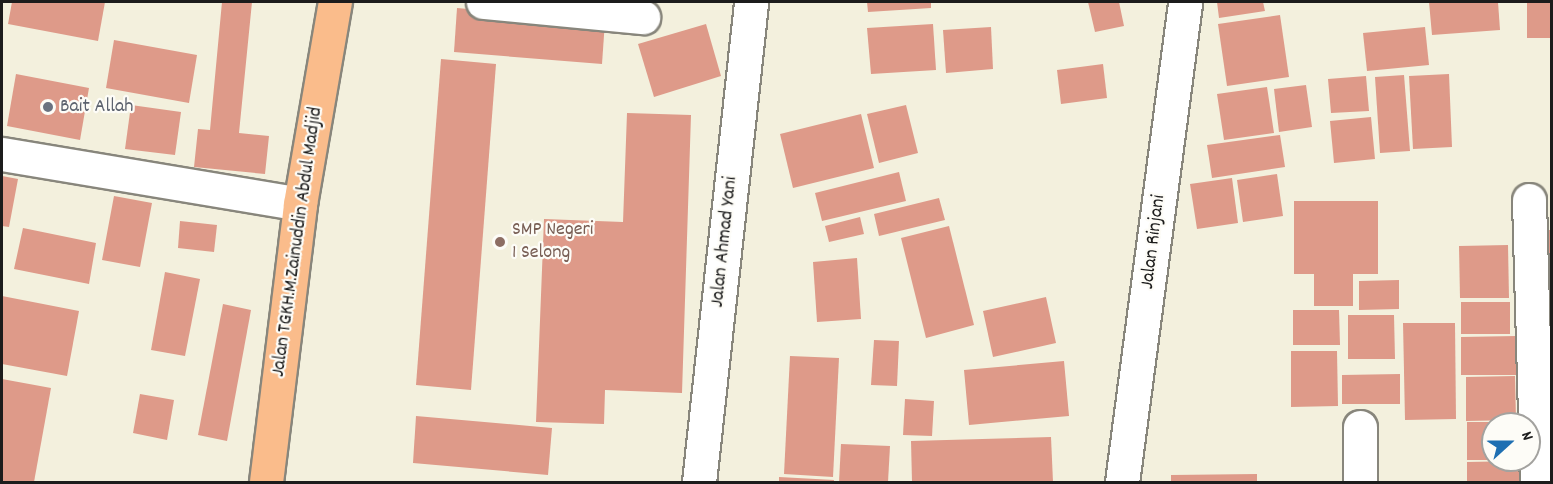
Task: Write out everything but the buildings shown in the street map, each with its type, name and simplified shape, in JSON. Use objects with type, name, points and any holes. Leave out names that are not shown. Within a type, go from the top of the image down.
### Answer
[{"type":"main road","name":"Jalan TGKH.M.Zainuddin Abdul Madjid","points":[[266,483],[300,204],[334,2]]},
{"type":"street","points":[[483,2],[643,17]]},
{"type":"street","name":"Jalan Ahmad Yani","points":[[699,483],[751,2]]},
{"type":"street","name":"Jalan Rinjani","points":[[1122,483],[1185,2]]},
{"type":"street","points":[[2,154],[300,204]]},
{"type":"street","points":[[1528,200],[1543,342],[1537,483]]},
{"type":"street","points":[[1360,427],[1360,483]]},
{"type":"place","name":"Bait Allah","points":[[48,107]]},
{"type":"place","name":"SMP Negeri 1 Selong","points":[[500,242]]}]
